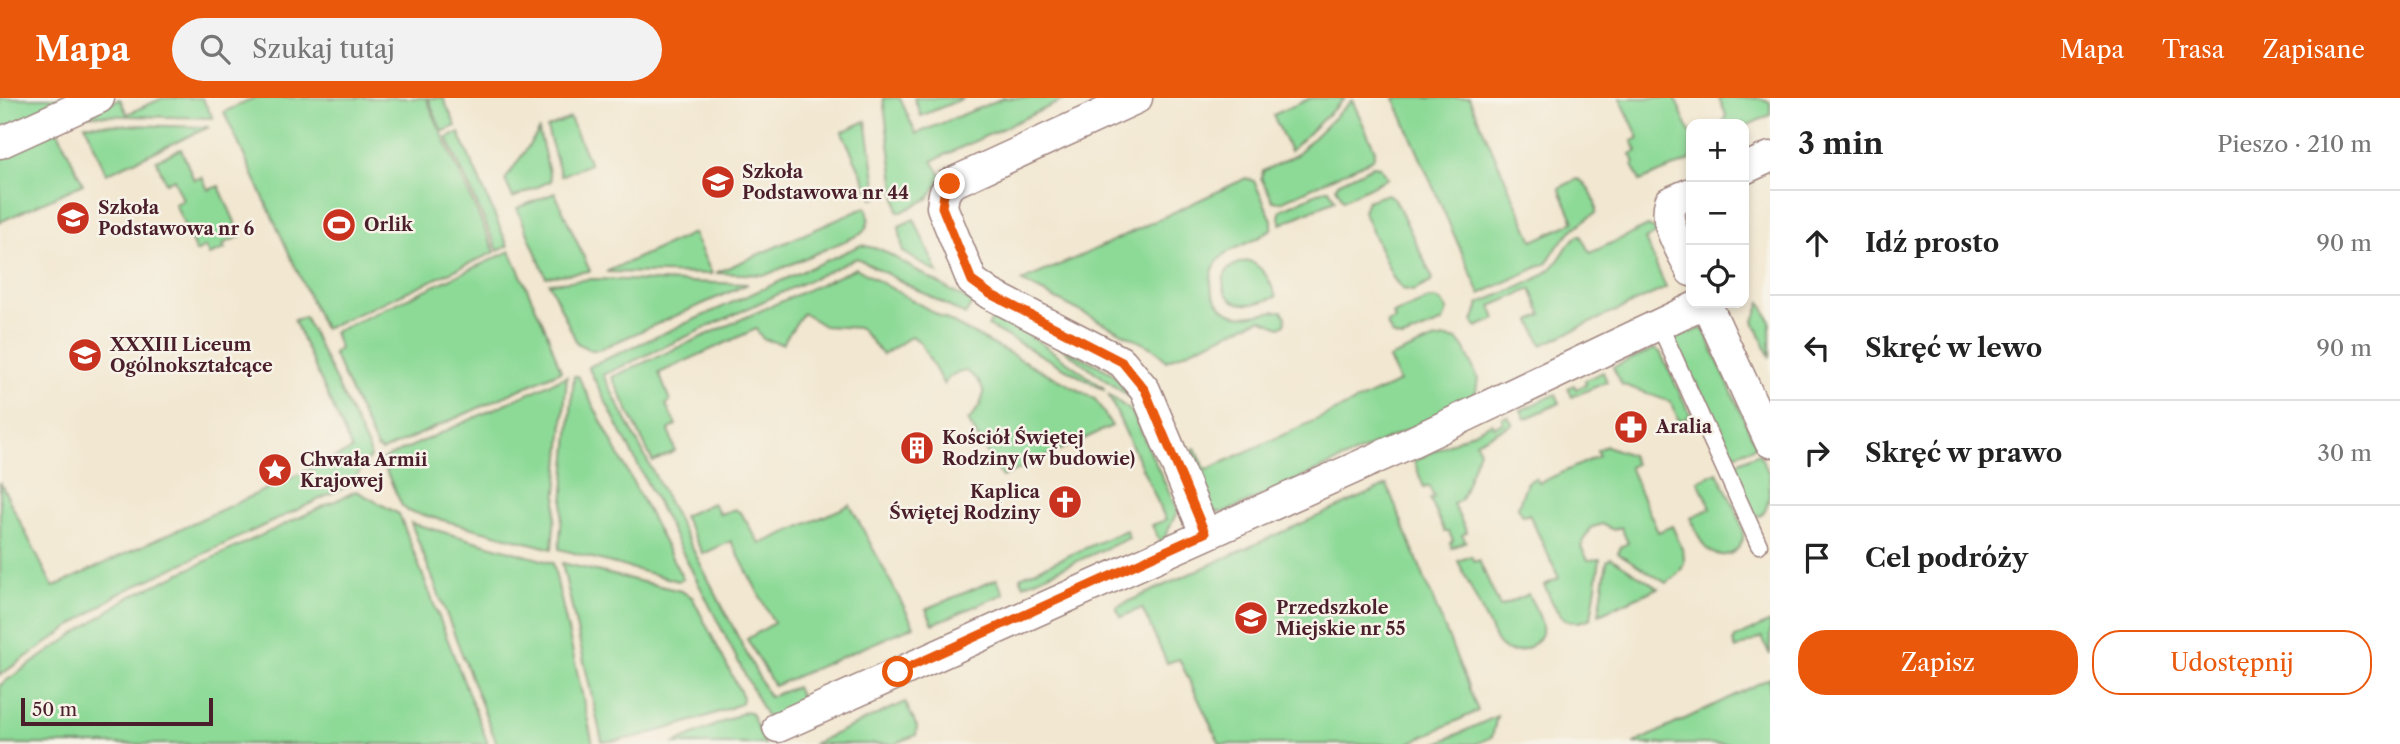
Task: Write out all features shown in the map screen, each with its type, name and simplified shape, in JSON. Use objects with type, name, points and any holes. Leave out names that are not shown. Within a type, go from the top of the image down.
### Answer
[{"type":"street","points":[[0,144],[99,98]]},
{"type":"street","points":[[1137,98],[950,184],[944,194],[942,207],[974,283],[990,294],[1122,362],[1137,380],[1148,398],[1205,533]]},
{"type":"street","points":[[1749,167],[1770,157]]},
{"type":"street","points":[[1686,195],[1670,202],[1668,211],[1668,221],[1686,260]]},
{"type":"street","points":[[778,727],[1500,401],[1694,308]]},
{"type":"street","points":[[1707,308],[1770,442]]},
{"type":"lane","points":[[1659,324],[1759,545]]},
{"type":"green space","points":[[0,98],[76,98],[0,135]]},
{"type":"green space","points":[[163,98],[202,98],[213,118],[83,115],[120,99],[127,114]]},
{"type":"green space","name":"Orlik","points":[[254,98],[426,98],[495,252],[324,329],[224,112]]},
{"type":"green space","points":[[428,98],[443,98],[456,126],[442,132]]},
{"type":"green space","points":[[883,98],[900,98],[916,134],[1003,98],[1068,98],[932,161],[942,177],[929,198],[898,212]]},
{"type":"green space","points":[[914,98],[964,98],[921,116]]},
{"type":"green space","points":[[1311,98],[1345,98],[1290,151],[1273,115]]},
{"type":"green space","points":[[1394,98],[1469,98],[1533,241],[1574,222],[1559,188],[1577,179],[1585,184],[1591,193],[1596,213],[1568,235],[1547,263],[1480,294]]},
{"type":"green space","points":[[1620,98],[1675,98],[1686,123],[1686,162],[1640,181],[1632,165],[1635,163],[1631,154],[1637,151],[1632,141],[1639,138]]},
{"type":"green space","points":[[1719,98],[1759,98],[1770,103],[1770,115],[1749,125],[1749,119],[1725,119],[1726,115]]},
{"type":"green space","points":[[1352,100],[1375,150],[1373,159],[1281,202],[1273,201],[1261,178],[1263,171],[1296,155]]},
{"type":"green space","points":[[570,118],[590,164],[561,176],[547,128]]},
{"type":"green space","points":[[866,121],[878,197],[873,198],[842,132]]},
{"type":"green space","points":[[85,124],[209,127],[106,174]]},
{"type":"green space","points":[[57,129],[83,184],[0,222],[0,154]]},
{"type":"green space","points":[[539,131],[551,181],[513,198],[505,180]]},
{"type":"green space","points":[[459,133],[508,246],[498,251],[447,138]]},
{"type":"green space","points":[[181,149],[194,180],[202,177],[208,190],[219,186],[241,236],[223,244],[225,249],[209,255],[205,247],[196,252],[175,204],[183,200],[174,179],[166,183],[156,160]]},
{"type":"green space","points":[[1373,166],[1380,167],[1388,178],[1343,200],[1336,187],[1338,183]]},
{"type":"green space","points":[[1246,178],[1254,181],[1272,220],[1272,228],[1222,257],[1213,270],[1212,289],[1219,304],[1235,315],[1282,311],[1286,317],[1285,324],[1280,327],[1260,319],[1166,361],[1156,350],[1021,281],[1083,255]]},
{"type":"green space","points":[[1329,189],[1335,200],[1281,224],[1281,210]]},
{"type":"green space","points":[[555,193],[590,271],[546,277],[517,208]]},
{"type":"green space","points":[[1387,194],[1395,199],[1432,277],[1431,282],[1413,291],[1402,289],[1393,278],[1363,211],[1367,201]]},
{"type":"green space","points":[[866,207],[868,222],[861,234],[766,275],[716,273]]},
{"type":"green space","points":[[914,219],[938,273],[903,252],[899,226]]},
{"type":"green space","points":[[1648,226],[1660,232],[1645,239],[1666,288],[1542,345],[1531,321],[1542,315],[1531,289],[1491,306],[1496,319],[1476,327],[1473,321],[1478,304],[1540,276],[1557,263],[1571,242],[1580,235],[1590,253]]},
{"type":"green space","points":[[693,233],[712,274],[606,272]]},
{"type":"green space","points":[[861,245],[882,250],[972,303],[965,315],[857,258],[603,375],[769,697],[796,687],[804,705],[773,719],[766,716],[588,367]]},
{"type":"green space","points":[[510,251],[546,330],[561,371],[382,451],[377,448],[333,353],[340,349],[334,332]]},
{"type":"green space","points":[[1250,261],[1267,276],[1276,297],[1252,304],[1239,303],[1225,292],[1224,276],[1229,269]]},
{"type":"green space","points":[[856,268],[1095,399],[1112,426],[1002,477],[968,421],[979,407],[983,395],[980,383],[974,377],[966,371],[950,377],[944,385],[920,342],[912,336],[883,355],[860,328],[824,326],[803,313],[782,344],[763,339],[756,329],[659,373],[670,401],[666,405],[676,425],[669,430],[675,451],[653,462],[612,377]]},
{"type":"green space","points":[[593,279],[748,284],[598,350],[590,350],[577,343],[549,283]]},
{"type":"green space","points":[[1429,299],[1440,301],[1447,310],[1443,322],[1403,338],[1392,334],[1387,323],[1395,320],[1393,314]]},
{"type":"green space","points":[[1761,302],[1770,321],[1770,358],[1754,321]]},
{"type":"green space","points":[[994,316],[1038,341],[1104,390],[988,326]]},
{"type":"green space","points":[[305,317],[370,452],[370,457],[350,485],[118,594],[0,675],[0,482],[53,587],[352,450],[294,320]]},
{"type":"green space","points":[[1703,328],[1756,446],[1738,454],[1729,452],[1725,445],[1721,446],[1697,394],[1700,392],[1696,382],[1691,383],[1674,344],[1675,338]]},
{"type":"green space","points":[[1433,340],[1458,340],[1465,349],[1478,379],[1471,401],[1226,512],[1208,509],[1188,454],[1195,448],[1206,470],[1399,382],[1389,358]]},
{"type":"green space","points":[[1052,341],[1112,373],[1136,402]]},
{"type":"green space","points":[[1654,349],[1660,352],[1691,416],[1679,421],[1671,402],[1621,384],[1613,367]]},
{"type":"green space","points":[[1603,372],[1607,382],[1572,397],[1568,388],[1574,385],[1576,389],[1586,385],[1585,380]]},
{"type":"green space","points":[[567,376],[552,549],[408,511],[402,506],[381,460]]},
{"type":"green space","points":[[574,376],[578,376],[683,579],[678,581],[559,549]]},
{"type":"green space","points":[[1108,394],[1132,412],[1175,505],[1177,512],[1163,541],[1160,542],[1152,525],[1166,520]]},
{"type":"green space","points":[[1556,394],[1560,403],[1525,419],[1521,410]]},
{"type":"green space","points":[[1507,416],[1513,424],[1476,442],[1479,450],[1461,500],[1453,504],[1467,532],[1462,535],[1466,541],[1452,548],[1450,543],[1453,541],[1449,532],[1445,532],[1430,499],[1434,497],[1429,486],[1424,488],[1414,461],[1492,423],[1494,427],[1503,423],[1502,418]]},
{"type":"green space","points":[[1606,446],[1631,455],[1635,464],[1629,467],[1658,532],[1672,526],[1683,551],[1684,564],[1666,583],[1618,553],[1621,547],[1628,543],[1621,527],[1614,530],[1602,524],[1590,528],[1581,547],[1588,560],[1600,559],[1591,618],[1572,622],[1560,615],[1544,585],[1559,578],[1529,514],[1523,516],[1518,507],[1527,482],[1536,478],[1539,483],[1599,456],[1597,450]]},
{"type":"green space","points":[[1759,453],[1769,474],[1767,504],[1762,515],[1750,511],[1730,466]]},
{"type":"green space","points":[[1717,472],[1743,531],[1738,548],[1730,554],[1721,555],[1714,554],[1704,545],[1691,518],[1711,508],[1698,481]]},
{"type":"green space","name":"Przedszkole Miejskie nr 55","points":[[1387,485],[1478,711],[1407,744],[1220,744],[1179,659],[1167,663],[1142,608],[1121,617],[1116,607]]},
{"type":"green space","points":[[356,491],[399,514],[488,744],[0,744],[0,685],[129,597]]},
{"type":"green space","points":[[713,503],[720,514],[735,509],[741,513],[760,544],[850,505],[914,626],[774,686],[747,639],[774,623],[731,541],[703,554],[683,516]]},
{"type":"green space","points":[[411,523],[553,563],[593,744],[497,744]]},
{"type":"green space","points":[[1126,530],[1129,538],[1024,585],[1020,577]]},
{"type":"green space","points":[[1471,556],[1474,562],[1479,560],[1500,607],[1528,594],[1542,627],[1540,637],[1532,645],[1515,652],[1501,647],[1497,642],[1458,561]]},
{"type":"green space","points":[[1611,558],[1658,588],[1599,614],[1607,561]]},
{"type":"green space","points":[[562,563],[681,591],[692,597],[743,697],[740,704],[650,734],[602,741]]},
{"type":"green space","points":[[997,579],[1004,594],[933,624],[926,609]]},
{"type":"green space","points":[[1770,622],[1770,655],[1762,637],[1736,649],[1733,642],[1735,638]]},
{"type":"green space","points":[[1770,678],[1770,744],[1633,744]]},
{"type":"green space","points":[[905,702],[917,727],[916,735],[895,744],[813,744]]},
{"type":"green space","points":[[747,711],[751,713],[765,744],[673,744]]},
{"type":"green space","points":[[1497,716],[1492,737],[1476,744],[1436,744]]},
{"type":"place","name":"Szkoła Podstawowa nr 44","points":[[718,182]]},
{"type":"place","name":"Szkoła Podstawowa nr 6","points":[[73,218]]},
{"type":"place","name":"Orlik","points":[[339,225]]},
{"type":"place","name":"XXXIII Liceum Ogólnokształcące","points":[[85,355]]},
{"type":"place","name":"Aralia","points":[[1631,427]]},
{"type":"place","name":"Kościół Świętej Rodziny (w budowie)","points":[[917,448]]},
{"type":"place","name":"Chwała Armii Krajowej","points":[[275,470]]},
{"type":"place","name":"Kaplica Świętej Rodziny","points":[[1065,502]]},
{"type":"place","name":"Przedszkole Miejskie nr 55","points":[[1251,618]]},
{"type":"route","points":[[898,672],[1205,533],[1145,390],[1122,362],[990,294],[974,283],[942,207],[946,188],[950,184]]}]
